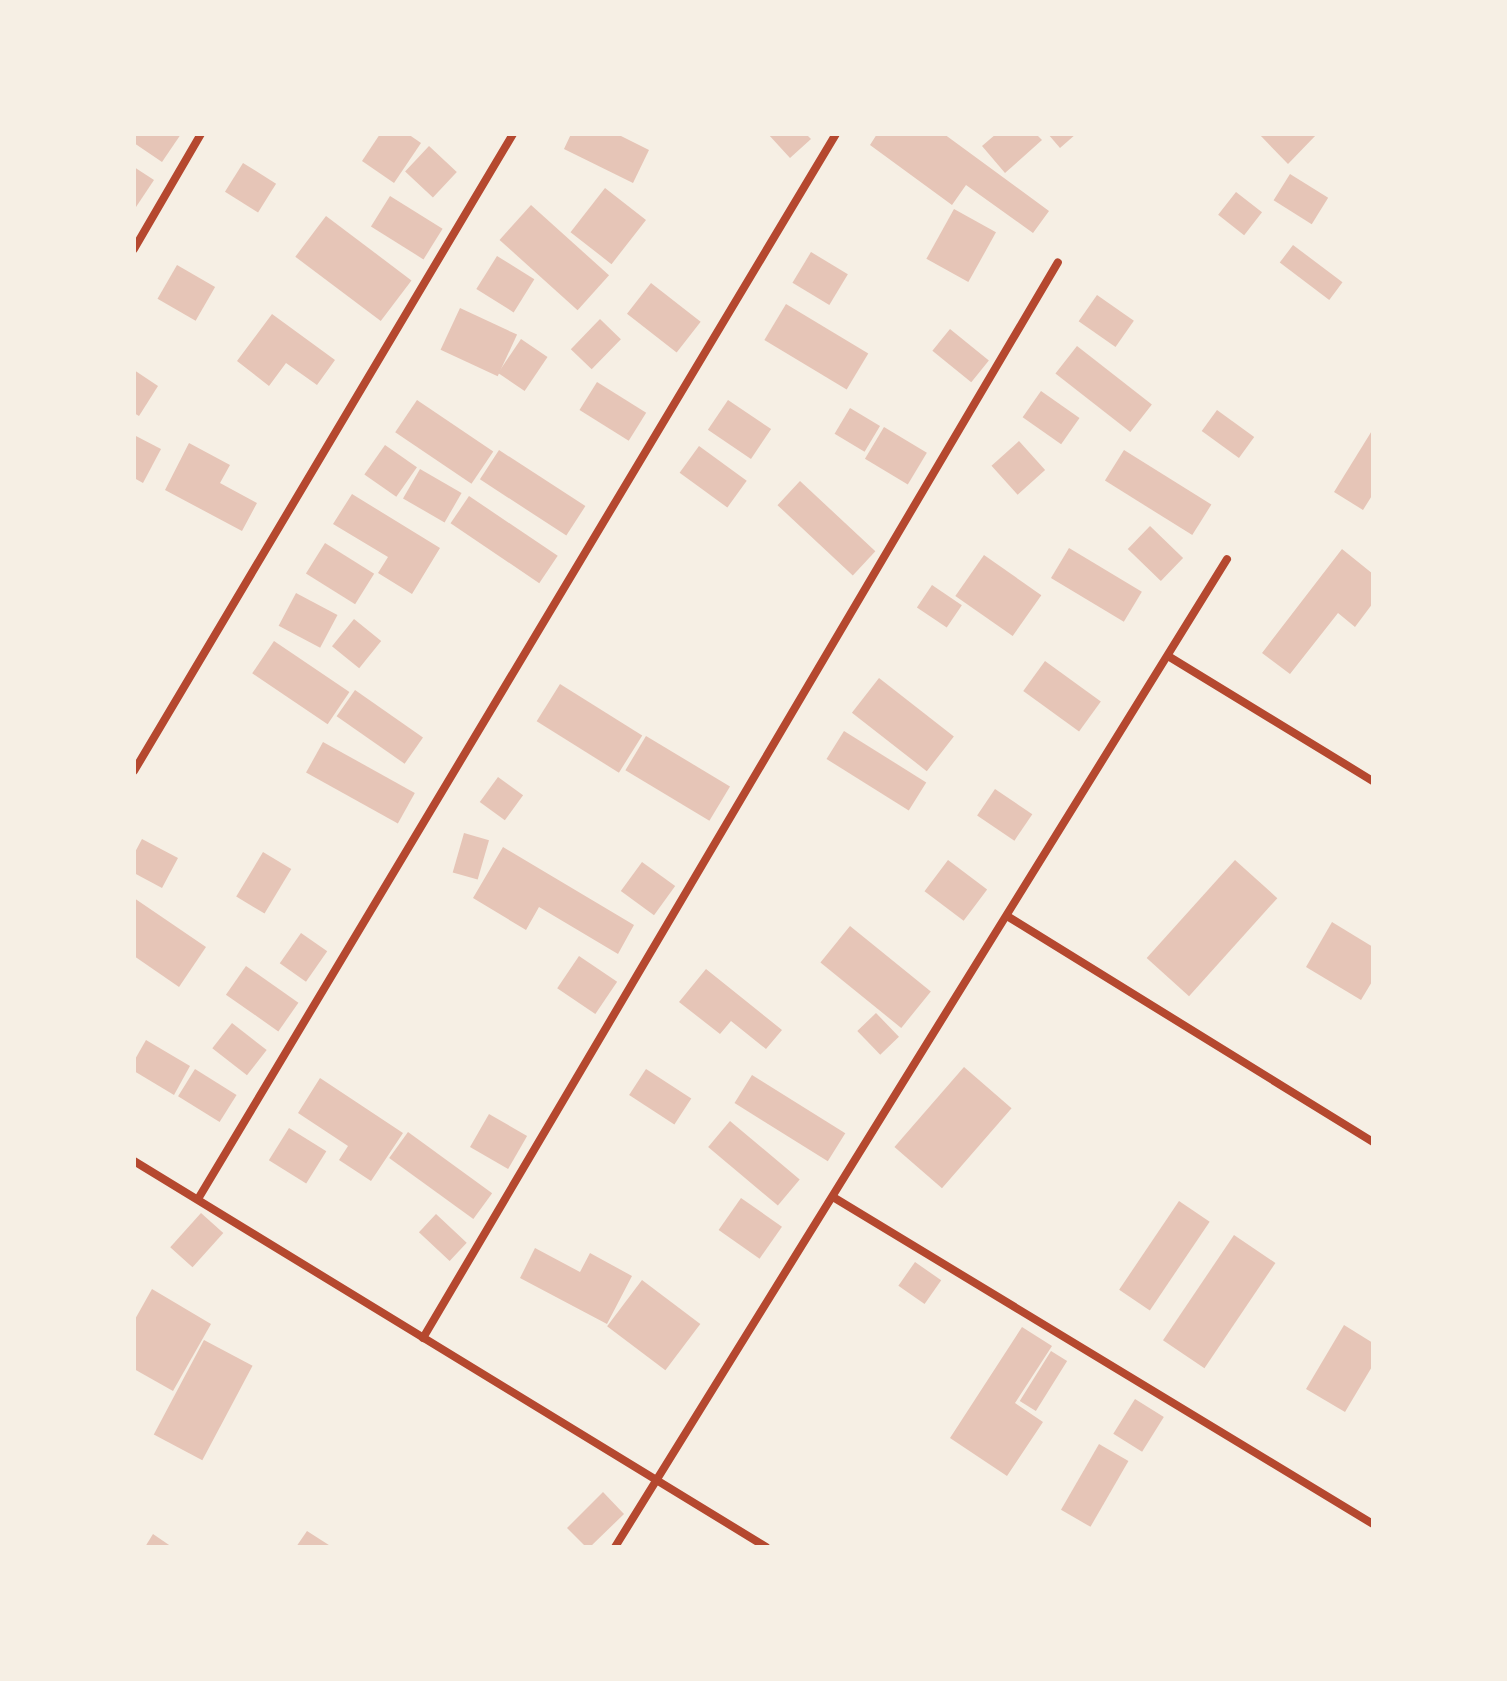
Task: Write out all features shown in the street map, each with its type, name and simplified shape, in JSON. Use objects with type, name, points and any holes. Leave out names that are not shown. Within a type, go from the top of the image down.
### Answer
[{"type":"street","points":[[134,249],[201,134]]},
{"type":"street","points":[[134,771],[513,134]]},
{"type":"street","points":[[198,1199],[836,134]]},
{"type":"street","points":[[423,1338],[1058,262]]},
{"type":"street","points":[[615,1547],[1227,559]]},
{"type":"street","points":[[1168,656],[1373,781]]},
{"type":"street","points":[[1007,916],[1373,1142]]},
{"type":"street","points":[[134,1161],[766,1547]]},
{"type":"street","points":[[833,1197],[1373,1524]]},
{"type":"building","points":[[134,134],[181,134],[162,162],[134,143]]},
{"type":"building","points":[[380,134],[408,134],[421,143],[394,183],[362,161]]},
{"type":"building","points":[[571,134],[617,134],[649,150],[633,183],[564,149]]},
{"type":"building","points":[[768,134],[806,134],[811,139],[790,158]]},
{"type":"building","points":[[877,134],[944,134],[1049,211],[1033,233],[966,185],[952,205],[870,145]]},
{"type":"building","points":[[996,134],[1036,134],[1042,140],[1005,173],[982,146]]},
{"type":"building","points":[[1048,134],[1076,134],[1060,148]]},
{"type":"building","points":[[1259,134],[1317,134],[1288,164]]},
{"type":"building","points":[[429,146],[457,172],[433,198],[405,172]]},
{"type":"building","points":[[243,163],[276,184],[258,213],[225,192]]},
{"type":"building","points":[[134,167],[154,180],[134,210]]},
{"type":"building","points":[[1290,174],[1328,198],[1312,224],[1274,200]]},
{"type":"building","points":[[605,188],[646,220],[611,264],[571,232]]},
{"type":"building","points":[[1236,192],[1262,212],[1244,235],[1218,215]]},
{"type":"building","points":[[390,196],[443,229],[424,259],[371,227]]},
{"type":"building","points":[[531,205],[609,275],[578,310],[500,240]]},
{"type":"building","points":[[954,209],[996,232],[968,282],[926,259]]},
{"type":"building","points":[[326,216],[411,280],[381,321],[295,257]]},
{"type":"building","points":[[1293,245],[1343,282],[1329,300],[1280,263]]},
{"type":"building","points":[[811,252],[848,274],[829,305],[792,283]]},
{"type":"building","points":[[497,256],[534,279],[514,312],[476,289]]},
{"type":"building","points":[[177,265],[215,287],[196,321],[158,299]]},
{"type":"building","points":[[651,283],[701,322],[677,353],[627,314]]},
{"type":"building","points":[[1097,295],[1134,321],[1116,347],[1079,321]]},
{"type":"building","points":[[786,304],[868,353],[847,389],[764,340]]},
{"type":"building","points":[[460,308],[517,335],[498,376],[441,350]]},
{"type":"building","points":[[272,314],[335,360],[317,385],[286,363],[269,386],[237,361]]},
{"type":"building","points":[[600,319],[621,339],[592,369],[571,349]]},
{"type":"building","points":[[950,329],[989,360],[971,382],[932,351]]},
{"type":"building","points":[[521,339],[548,357],[525,391],[498,373]]},
{"type":"building","points":[[1077,346],[1152,404],[1130,432],[1055,374]]},
{"type":"building","points":[[134,370],[158,386],[139,416],[134,413]]},
{"type":"building","points":[[597,382],[646,413],[629,441],[580,410]]},
{"type":"building","points":[[1041,391],[1080,418],[1061,444],[1023,417]]},
{"type":"building","points":[[417,400],[493,451],[471,484],[395,432]]},
{"type":"building","points":[[728,400],[771,429],[751,459],[708,430]]},
{"type":"building","points":[[850,408],[880,426],[865,452],[835,434]]},
{"type":"building","points":[[1217,410],[1254,437],[1239,458],[1202,431]]},
{"type":"building","points":[[884,427],[927,453],[908,484],[865,459]]},
{"type":"building","points":[[1373,429],[1373,494],[1363,510],[1334,492]]},
{"type":"building","points":[[134,435],[161,449],[143,483],[134,478]]},
{"type":"building","points":[[1019,441],[1045,470],[1018,495],[992,466]]},
{"type":"building","points":[[189,443],[230,465],[220,483],[257,503],[242,531],[165,490]]},
{"type":"building","points":[[385,445],[417,467],[396,497],[364,474]]},
{"type":"building","points":[[699,446],[747,481],[727,507],[680,473]]},
{"type":"building","points":[[499,450],[585,506],[566,535],[480,479]]},
{"type":"building","points":[[1124,450],[1211,505],[1192,535],[1105,481]]},
{"type":"building","points":[[420,469],[462,493],[445,522],[403,498]]},
{"type":"building","points":[[800,481],[875,551],[853,575],[777,505]]},
{"type":"building","points":[[352,494],[440,548],[412,594],[378,573],[388,557],[333,524]]},
{"type":"building","points":[[469,496],[558,556],[539,583],[451,523]]},
{"type":"building","points":[[1150,526],[1183,558],[1161,581],[1128,549]]},
{"type":"building","points":[[325,543],[374,574],[355,604],[306,574]]},
{"type":"building","points":[[1069,548],[1142,592],[1124,622],[1051,578]]},
{"type":"building","points":[[1342,549],[1373,574],[1373,603],[1355,627],[1338,613],[1290,674],[1262,653]]},
{"type":"building","points":[[984,555],[1041,595],[1013,636],[955,596]]},
{"type":"building","points":[[932,585],[962,605],[947,628],[917,607]]},
{"type":"building","points":[[296,593],[337,615],[320,648],[279,626]]},
{"type":"building","points":[[354,619],[381,641],[359,668],[332,646]]},
{"type":"building","points":[[274,641],[349,692],[328,724],[252,673]]},
{"type":"building","points":[[1045,661],[1101,702],[1079,731],[1023,691]]},
{"type":"building","points":[[879,678],[954,736],[927,771],[852,713]]},
{"type":"building","points":[[560,684],[642,735],[619,773],[537,721]]},
{"type":"building","points":[[355,690],[423,738],[405,764],[337,716]]},
{"type":"building","points":[[844,731],[926,782],[909,810],[827,759]]},
{"type":"building","points":[[646,736],[730,786],[709,821],[625,770]]},
{"type":"building","points":[[323,742],[415,793],[398,824],[306,773]]},
{"type":"building","points":[[498,777],[523,795],[505,820],[480,802]]},
{"type":"building","points":[[995,789],[1032,814],[1014,841],[977,816]]},
{"type":"building","points":[[464,833],[489,840],[478,880],[453,872]]},
{"type":"building","points":[[142,839],[178,858],[162,888],[134,873],[134,854]]},
{"type":"building","points":[[503,847],[634,925],[618,954],[539,907],[526,930],[473,898]]},
{"type":"building","points":[[263,852],[291,869],[265,914],[236,897]]},
{"type":"building","points":[[948,860],[987,889],[964,921],[925,891]]},
{"type":"building","points":[[1235,860],[1277,898],[1189,996],[1147,958]]},
{"type":"building","points":[[642,862],[675,886],[654,915],[621,891]]},
{"type":"building","points":[[134,898],[206,947],[179,987],[134,956]]},
{"type":"building","points":[[1332,922],[1373,947],[1373,980],[1361,1000],[1306,967]]},
{"type":"building","points":[[850,926],[931,991],[901,1028],[820,963]]},
{"type":"building","points":[[301,933],[327,951],[306,982],[280,963]]},
{"type":"building","points":[[579,956],[617,982],[595,1014],[557,988]]},
{"type":"building","points":[[246,966],[298,1003],[278,1031],[226,995]]},
{"type":"building","points":[[706,969],[782,1030],[766,1049],[731,1021],[720,1034],[679,1002]]},
{"type":"building","points":[[876,1013],[899,1037],[880,1055],[857,1031]]},
{"type":"building","points":[[232,1023],[267,1050],[247,1075],[212,1048]]},
{"type":"building","points":[[146,1040],[190,1066],[174,1095],[134,1071],[134,1061]]},
{"type":"building","points":[[964,1067],[1012,1108],[942,1188],[894,1147]]},
{"type":"building","points":[[195,1069],[237,1095],[220,1122],[178,1096]]},
{"type":"building","points":[[646,1069],[691,1098],[674,1124],[629,1095]]},
{"type":"building","points":[[752,1075],[845,1133],[828,1161],[735,1103]]},
{"type":"building","points":[[320,1078],[403,1133],[371,1181],[339,1160],[348,1146],[298,1113]]},
{"type":"building","points":[[489,1114],[527,1136],[508,1169],[470,1147]]},
{"type":"building","points":[[730,1121],[800,1179],[778,1206],[708,1147]]},
{"type":"building","points":[[289,1128],[326,1151],[306,1184],[269,1160]]},
{"type":"building","points":[[408,1132],[492,1193],[473,1219],[389,1158]]},
{"type":"building","points":[[741,1198],[782,1227],[760,1259],[719,1230]]},
{"type":"building","points":[[1179,1201],[1210,1222],[1150,1310],[1119,1290]]},
{"type":"building","points":[[201,1213],[223,1233],[193,1267],[170,1247]]},
{"type":"building","points":[[436,1214],[467,1243],[450,1261],[419,1232]]},
{"type":"building","points":[[1234,1235],[1275,1263],[1204,1368],[1163,1340]]},
{"type":"building","points":[[535,1248],[580,1272],[590,1253],[632,1276],[607,1324],[520,1278]]},
{"type":"building","points":[[915,1262],[941,1280],[925,1304],[898,1286]]},
{"type":"building","points":[[642,1280],[700,1324],[665,1370],[607,1326]]},
{"type":"building","points":[[152,1289],[211,1324],[173,1391],[134,1369],[134,1321]]},
{"type":"building","points":[[1344,1325],[1373,1343],[1373,1365],[1345,1412],[1306,1389]]},
{"type":"building","points":[[1022,1327],[1052,1346],[1015,1403],[1043,1422],[1007,1476],[950,1438]]},
{"type":"building","points":[[204,1340],[253,1366],[202,1460],[154,1434]]},
{"type":"building","points":[[1051,1351],[1067,1361],[1036,1411],[1020,1401]]},
{"type":"building","points":[[1135,1399],[1164,1417],[1142,1452],[1113,1434]]},
{"type":"building","points":[[1099,1444],[1128,1461],[1090,1527],[1061,1510]]},
{"type":"building","points":[[603,1492],[624,1514],[590,1547],[586,1547],[567,1528]]},
{"type":"building","points":[[307,1531],[332,1547],[296,1547]]},
{"type":"building","points":[[153,1534],[172,1547],[145,1547]]}]
